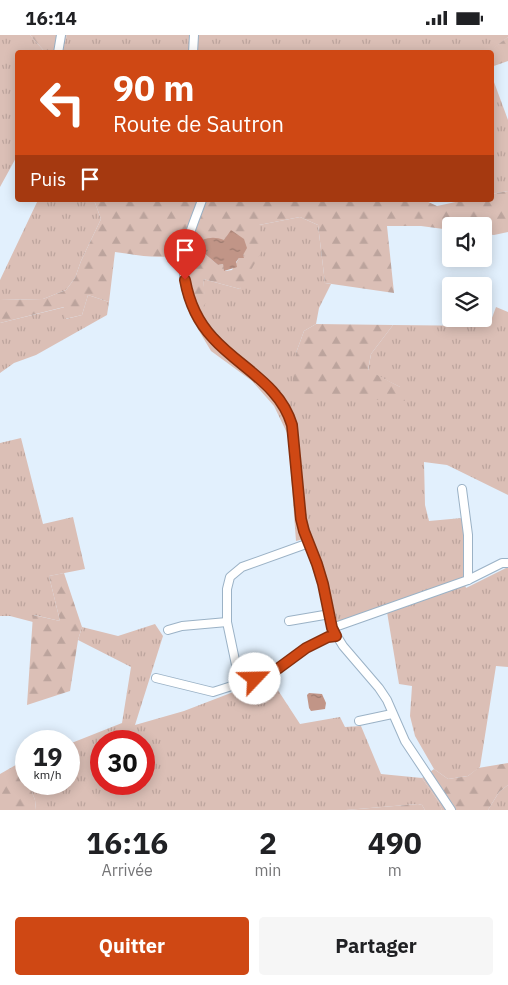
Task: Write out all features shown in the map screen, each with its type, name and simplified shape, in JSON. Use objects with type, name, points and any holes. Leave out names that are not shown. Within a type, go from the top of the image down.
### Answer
[{"type":"street","points":[[58,50],[61,35]]},
{"type":"street","points":[[193,50],[194,35]]},
{"type":"street","points":[[201,202],[192,227],[184,263],[188,294],[198,319],[212,338],[267,385],[281,400],[289,414],[292,425],[301,519],[321,577],[332,628],[336,636],[379,688],[405,741],[452,810]]},
{"type":"street","points":[[462,489],[468,535],[470,571],[468,581]]},
{"type":"street","points":[[240,683],[227,622],[227,589],[230,577],[237,570],[309,543]]},
{"type":"street","points":[[332,628],[468,581],[502,563],[508,563]]},
{"type":"street","points":[[289,621],[330,614]]},
{"type":"street","points":[[168,630],[182,626],[227,622]]},
{"type":"street","points":[[156,678],[213,692],[272,673],[306,648],[328,637],[336,636]]},
{"type":"street","points":[[359,721],[392,714]]},
{"type":"green space","points":[[0,35],[30,35],[43,50],[15,50],[15,160],[0,187]]},
{"type":"green space","points":[[30,35],[67,35],[63,50],[43,50]]},
{"type":"green space","points":[[67,35],[508,35],[492,50],[63,50]]},
{"type":"green space","points":[[508,37],[508,61],[494,66],[494,50],[491,50]]},
{"type":"green space","points":[[494,82],[508,120],[508,191],[494,193]]},
{"type":"green space","points":[[508,191],[508,232],[492,235],[492,217],[442,217],[442,229],[421,226],[387,226],[394,293],[325,283],[318,225],[300,217],[259,225],[263,249],[240,289],[203,279],[206,303],[192,319],[184,294],[181,254],[156,257],[115,252],[109,302],[88,295],[82,315],[65,319],[64,307],[0,323],[0,300],[43,299],[66,290],[75,278],[101,219],[95,202],[428,202],[437,206],[456,202],[494,202],[494,193]],"holes":[[[224,240],[239,258],[232,270],[225,271],[223,264],[218,265],[198,248]]]},
{"type":"green space","points":[[37,202],[95,202],[101,219],[75,278],[66,290],[43,299],[0,300],[0,280]]},
{"type":"green space","points":[[300,217],[318,225],[325,283],[331,284],[319,308],[316,324],[304,331],[296,353],[400,387],[368,371],[371,354],[393,325],[492,327],[492,318],[496,307],[508,312],[508,495],[447,465],[424,462],[425,505],[429,521],[462,518],[466,567],[463,578],[466,588],[508,567],[508,667],[496,666],[480,767],[468,776],[448,779],[434,769],[415,736],[410,716],[412,686],[399,684],[386,606],[337,622],[326,577],[312,537],[296,541],[288,435],[274,406],[252,381],[211,351],[192,319],[205,303],[203,279],[240,289],[259,225]]},
{"type":"green space","points":[[88,295],[109,302],[107,315],[36,355],[14,363],[0,373],[0,323],[65,307],[66,319],[82,315]]},
{"type":"green space","points":[[316,324],[393,325],[371,354],[368,370],[400,387],[405,401],[291,396],[296,353],[304,331]]},
{"type":"green space","points":[[21,438],[43,524],[73,517],[85,569],[49,576],[60,621],[34,615],[33,622],[10,616],[0,616],[0,443]]},
{"type":"green space","points":[[64,573],[82,627],[78,640],[70,691],[27,705],[33,615],[60,621],[49,576]]},
{"type":"green space","points":[[155,624],[163,636],[135,725],[184,711],[270,678],[300,724],[340,717],[345,727],[361,726],[381,774],[422,778],[442,810],[425,810],[422,805],[418,804],[346,810],[36,810],[33,795],[80,795],[80,740],[90,736],[90,795],[155,795],[155,730],[104,730],[122,723],[131,667],[78,640],[82,627],[118,636]]},
{"type":"green space","points":[[508,763],[508,785],[499,792],[488,810],[442,810],[422,778],[434,769],[448,779],[468,776],[478,768]]},
{"type":"green space","points":[[15,765],[15,795],[33,795],[36,810],[0,810],[0,774]]},
{"type":"green space","points":[[508,785],[508,810],[488,810],[499,792]]},
{"type":"green space","points":[[422,805],[425,810],[346,810]]},
{"type":"water","points":[[231,230],[244,239],[247,248],[243,255],[244,258],[239,258],[236,262],[237,267],[224,271],[223,264],[218,265],[198,248],[202,240],[205,239],[218,238],[224,240]]},
{"type":"water","points":[[309,693],[322,694],[326,703],[325,709],[311,711],[307,695]]},
{"type":"route","points":[[185,280],[192,307],[212,338],[267,385],[281,400],[289,414],[292,425],[301,519],[323,584],[332,628],[336,636],[328,637],[306,648],[272,673],[255,679]]}]
